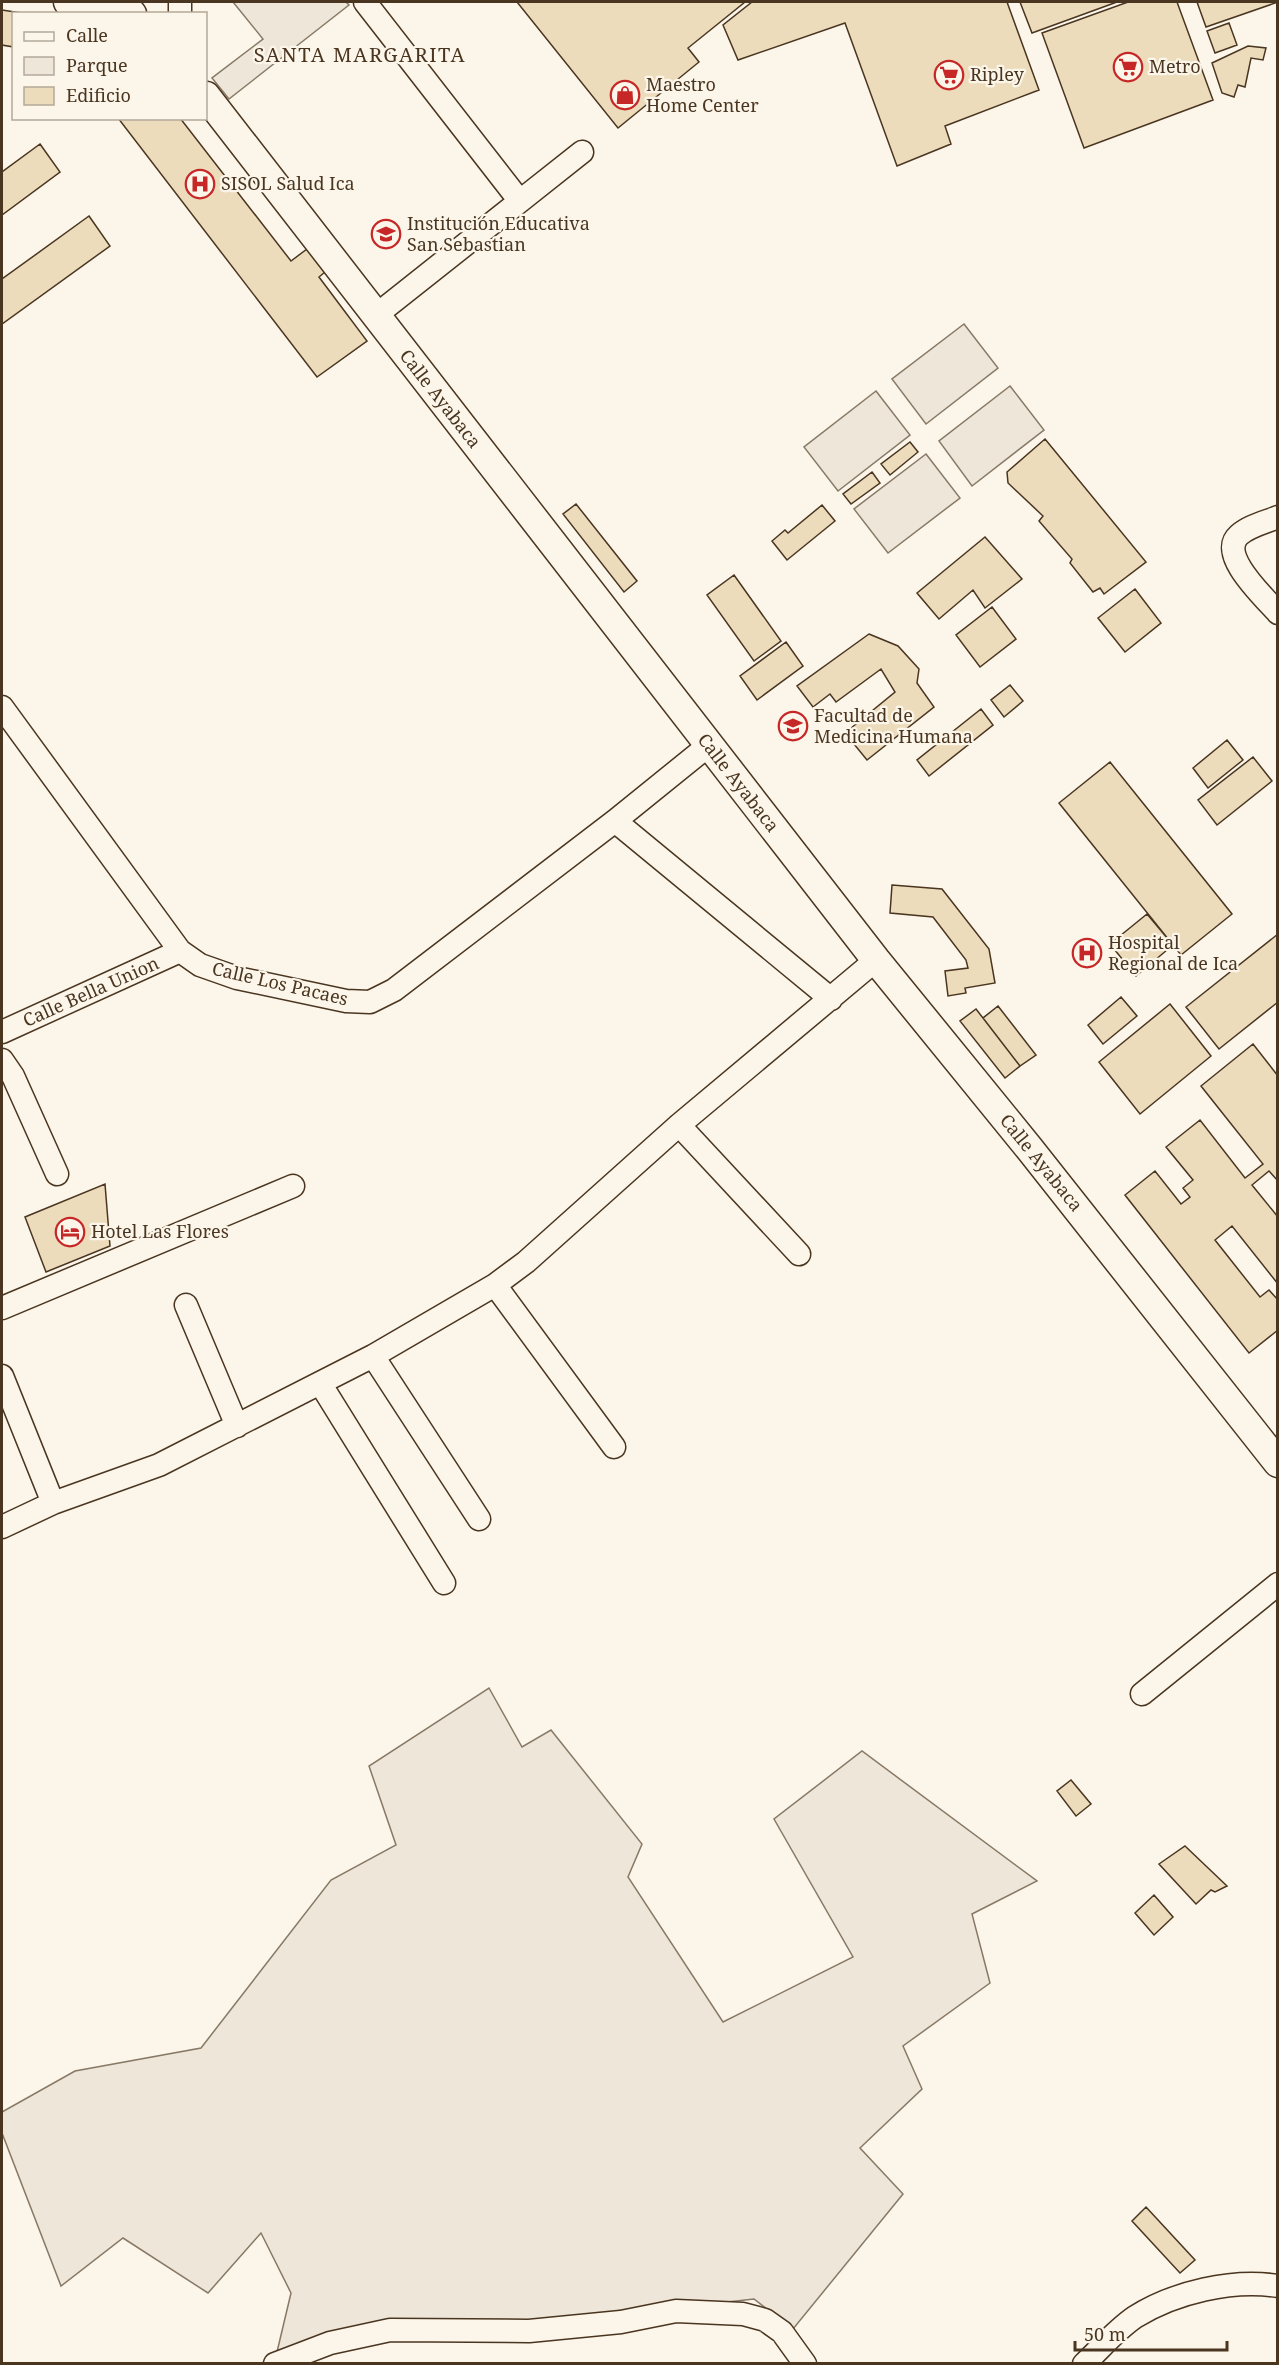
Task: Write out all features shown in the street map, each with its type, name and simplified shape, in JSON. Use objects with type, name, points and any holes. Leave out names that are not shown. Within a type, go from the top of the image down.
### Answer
[{"type":"main road","points":[[68,2],[100,12]]},
{"type":"main road","name":"Calle Ayabaca","points":[[207,97],[876,960],[1029,1148],[1277,1462]]},
{"type":"street","points":[[365,2],[519,200]]},
{"type":"street","points":[[375,316],[582,152]]},
{"type":"street","points":[[1278,517],[1242,533],[1233,542],[1232,548],[1235,561],[1278,613]]},
{"type":"street","name":"Calle Los Pacaes","points":[[2,707],[180,951],[200,965],[237,978],[346,1001],[370,1002],[394,990],[615,821],[709,745]]},
{"type":"street","points":[[615,821],[831,999]]},
{"type":"street","name":"Calle Bella Union","points":[[2,1032],[180,951]]},
{"type":"street","points":[[2,1527],[53,1503],[139,1474],[237,1426],[373,1356],[495,1285],[526,1262],[679,1125],[876,960]]},
{"type":"street","points":[[2,1060],[13,1076],[57,1174]]},
{"type":"street","points":[[679,1125],[799,1254]]},
{"type":"street","points":[[2,1308],[293,1186]]},
{"type":"street","points":[[495,1285],[614,1447]]},
{"type":"street","points":[[186,1305],[237,1426]]},
{"type":"street","points":[[373,1356],[479,1519]]},
{"type":"street","points":[[2,1376],[53,1503]]},
{"type":"street","points":[[320,1383],[444,1583]]},
{"type":"street","points":[[1142,1694],[1278,1584]]},
{"type":"street","points":[[1084,2364],[1117,2332],[1136,2317],[1157,2306],[1207,2290],[1242,2285],[1278,2286]]},
{"type":"street","points":[[275,2364],[330,2343],[390,2330],[529,2331],[621,2322],[676,2311],[743,2314],[765,2320],[782,2332],[805,2364]]},
{"type":"green space","name":"SANTA MARGARITA","points":[[233,2],[346,2],[349,5],[229,99],[212,78],[263,39]]},
{"type":"green space","points":[[964,324],[998,368],[926,424],[892,379]]},
{"type":"green space","points":[[1010,386],[1044,430],[972,486],[939,441]]},
{"type":"green space","points":[[876,391],[910,435],[838,491],[804,447]]},
{"type":"green space","points":[[926,454],[960,498],[888,553],[854,509]]},
{"type":"green space","points":[[489,1688],[522,1747],[551,1730],[642,1844],[628,1877],[723,2022],[853,1957],[774,1819],[862,1751],[1037,1881],[972,1914],[990,1983],[903,2046],[922,2089],[860,2148],[903,2194],[793,2329],[754,2299],[277,2352],[291,2293],[261,2233],[208,2293],[123,2238],[61,2286],[2,2133],[2,2112],[75,2071],[201,2048],[331,1880],[396,1845],[369,1766]]},
{"type":"building","name":"Maestro Home Center","points":[[517,2],[745,2],[688,48],[699,62],[618,128]]},
{"type":"building","name":"Ripley","points":[[752,2],[1007,2],[1039,90],[945,126],[951,144],[897,166],[845,23],[738,60],[723,25]]},
{"type":"building","points":[[1020,2],[1117,2],[1032,33]]},
{"type":"building","name":"Metro","points":[[1128,2],[1177,2],[1213,100],[1084,148],[1042,33]]},
{"type":"building","points":[[1197,2],[1278,2],[1206,27]]},
{"type":"building","points":[[2,10],[15,12],[12,12],[12,47],[2,45]]},
{"type":"building","points":[[1229,23],[1237,45],[1215,53],[1207,31]]},
{"type":"building","points":[[1248,46],[1266,48],[1263,60],[1251,58],[1245,87],[1238,85],[1234,97],[1222,93],[1212,63]]},
{"type":"building","name":"SISOL Salud Ica","points":[[120,120],[182,120],[291,261],[307,249],[325,272],[319,277],[367,341],[317,377]]},
{"type":"building","points":[[40,144],[60,172],[2,215],[2,172]]},
{"type":"building","points":[[89,216],[110,246],[2,324],[2,279]]},
{"type":"building","points":[[1045,439],[1146,562],[1104,594],[1100,588],[1093,592],[1070,563],[1072,559],[1039,521],[1043,516],[1008,483],[1007,472]]},
{"type":"building","points":[[910,442],[918,452],[890,475],[881,464]]},
{"type":"building","points":[[872,472],[880,483],[851,504],[843,494]]},
{"type":"building","points":[[576,504],[637,581],[624,592],[563,514]]},
{"type":"building","points":[[822,505],[835,521],[787,560],[772,541],[785,530],[788,533]]},
{"type":"building","points":[[985,537],[1022,579],[985,608],[973,590],[939,619],[917,593]]},
{"type":"building","points":[[734,575],[781,641],[754,661],[707,595]]},
{"type":"building","points":[[1135,589],[1161,623],[1125,652],[1098,618]]},
{"type":"building","points":[[992,607],[1016,639],[980,667],[956,635]]},
{"type":"building","points":[[869,634],[898,646],[919,669],[917,683],[934,707],[867,760],[845,733],[895,692],[881,669],[836,702],[830,694],[813,707],[797,686]]},
{"type":"building","points":[[786,642],[803,666],[757,700],[740,676]]},
{"type":"building","points":[[1010,685],[1023,701],[1004,717],[991,700]]},
{"type":"building","points":[[981,709],[993,725],[929,776],[917,760]]},
{"type":"building","points":[[1227,740],[1243,760],[1208,788],[1193,768]]},
{"type":"building","points":[[1253,757],[1272,781],[1217,825],[1198,800]]},
{"type":"building","points":[[1110,762],[1232,914],[1181,955],[1059,803]]},
{"type":"building","points":[[892,885],[942,889],[989,949],[995,983],[965,988],[966,993],[948,996],[945,971],[968,968],[966,960],[933,917],[890,913]]},
{"type":"building","points":[[1147,914],[1173,945],[1136,976],[1110,944]]},
{"type":"building","points":[[1278,934],[1278,1002],[1219,1049],[1186,1007]]},
{"type":"building","points":[[1121,997],[1137,1016],[1103,1044],[1088,1025]]},
{"type":"building","points":[[1170,1004],[1211,1056],[1140,1114],[1099,1062]]},
{"type":"building","points":[[998,1006],[1036,1055],[1020,1066],[983,1018]]},
{"type":"building","points":[[976,1009],[1020,1066],[1005,1078],[960,1021]]},
{"type":"building","points":[[1253,1044],[1278,1076],[1278,1181],[1269,1171],[1252,1185],[1278,1217],[1278,1284],[1232,1226],[1215,1240],[1260,1297],[1269,1290],[1278,1300],[1278,1330],[1249,1353],[1125,1195],[1155,1171],[1181,1204],[1190,1197],[1183,1188],[1193,1180],[1166,1147],[1200,1120],[1245,1178],[1263,1164],[1201,1086]]},
{"type":"building","name":"Hotel Las Flores","points":[[105,1184],[110,1246],[46,1272],[25,1217]]},
{"type":"building","points":[[1071,1780],[1091,1804],[1076,1816],[1057,1791]]},
{"type":"building","points":[[1185,1846],[1227,1886],[1215,1892],[1211,1890],[1196,1904],[1159,1864]]},
{"type":"building","points":[[1154,1895],[1173,1917],[1154,1935],[1135,1913]]},
{"type":"building","points":[[1146,2207],[1195,2260],[1180,2273],[1132,2221]]},
{"type":"place","name":"Metro","points":[[1128,67]]},
{"type":"place","name":"Ripley","points":[[949,75]]},
{"type":"place","name":"Maestro Home Center","points":[[625,95]]},
{"type":"place","name":"SISOL Salud Ica","points":[[200,184]]},
{"type":"place","name":"Institución Educativa San Sebastian","points":[[386,234]]},
{"type":"place","name":"Facultad de Medicina Humana","points":[[793,726]]},
{"type":"place","name":"Hospital Regional de Ica","points":[[1087,953]]},
{"type":"place","name":"Hotel Las Flores","points":[[70,1232]]},
{"type":"district","name":"SANTA MARGARITA","points":[[360,55]]}]
